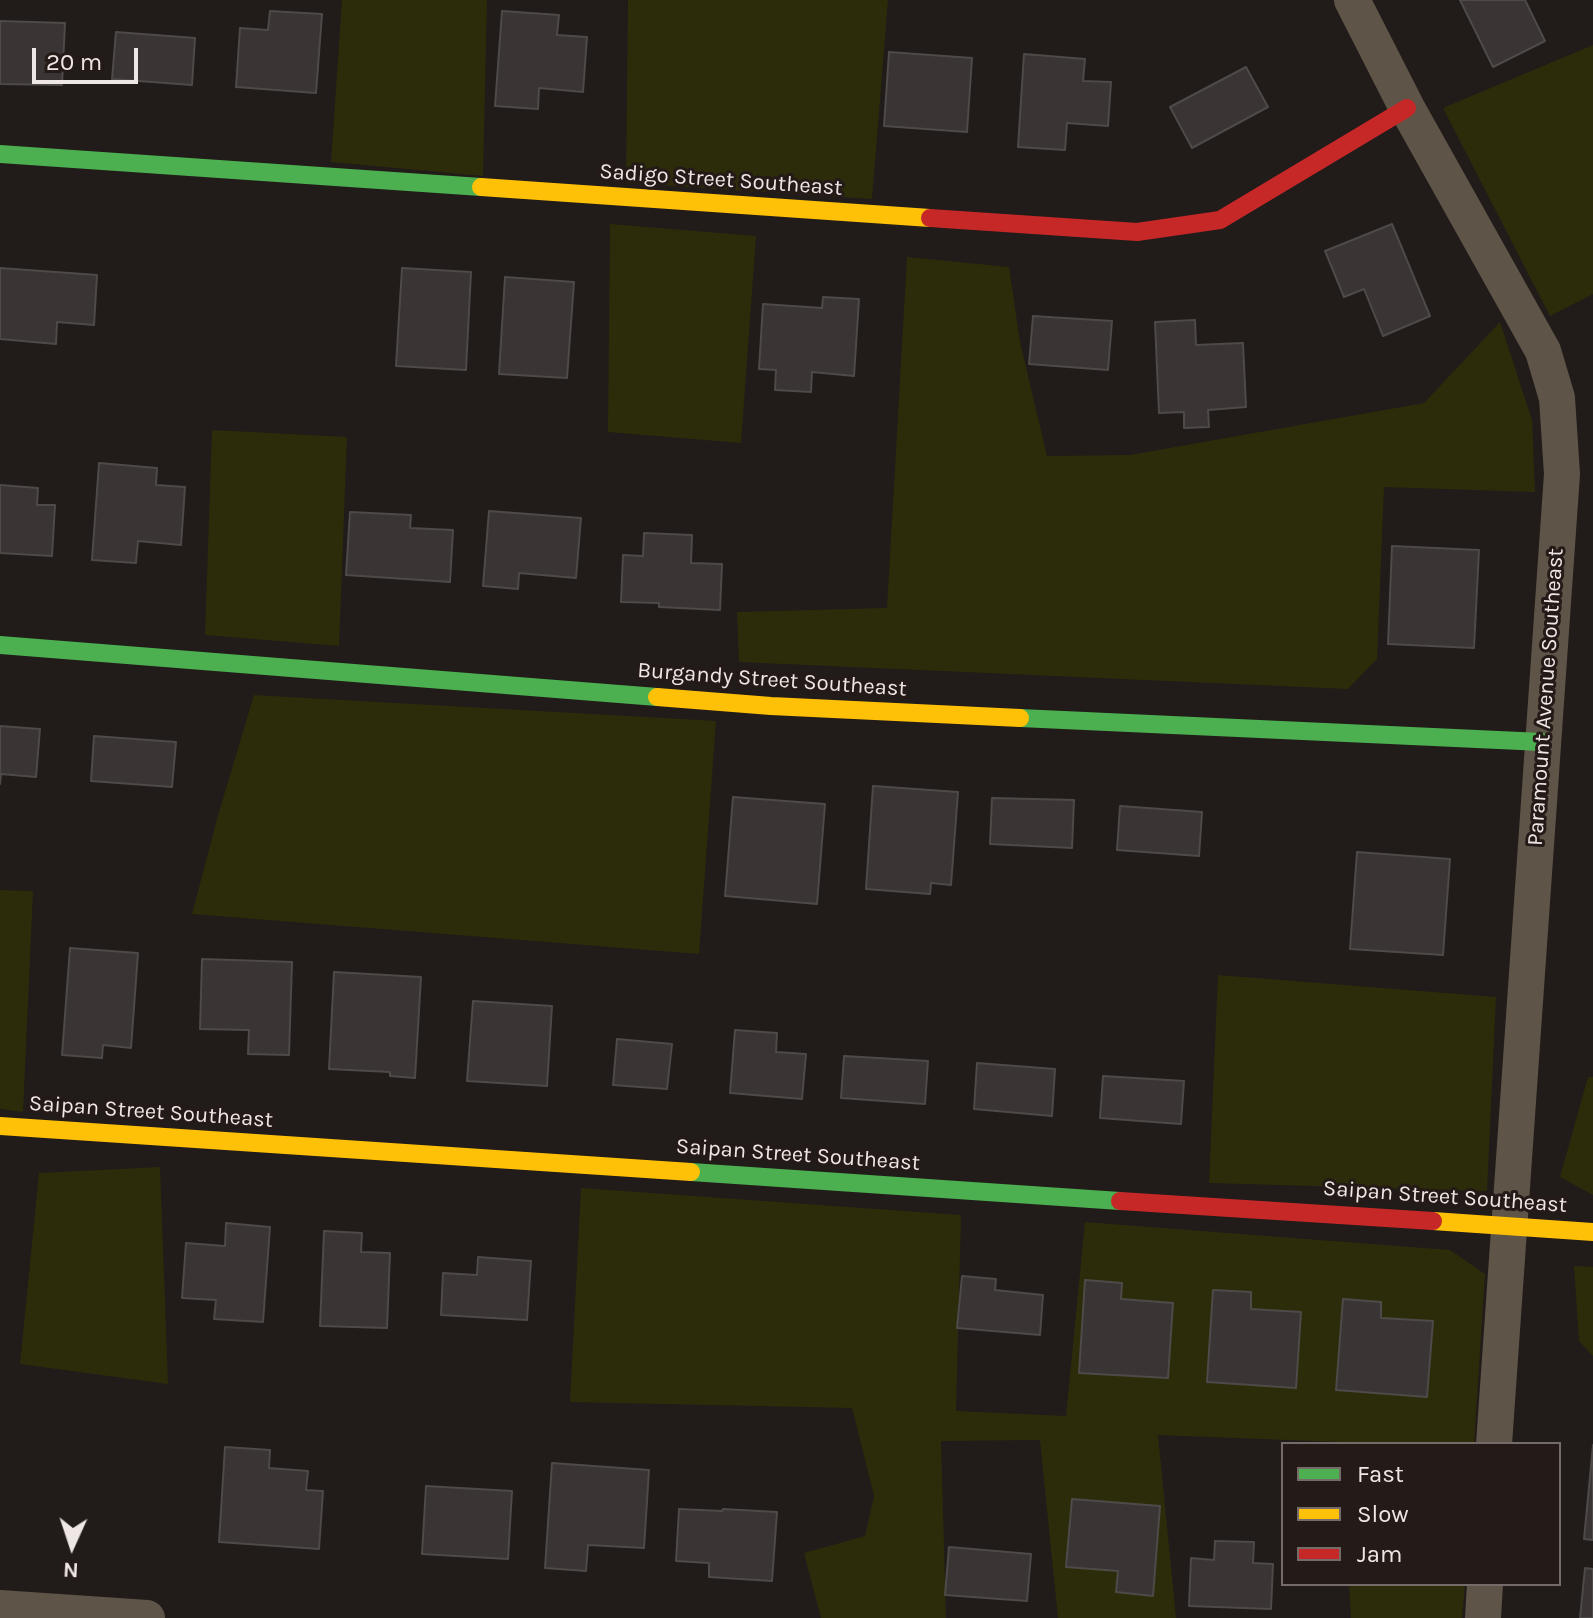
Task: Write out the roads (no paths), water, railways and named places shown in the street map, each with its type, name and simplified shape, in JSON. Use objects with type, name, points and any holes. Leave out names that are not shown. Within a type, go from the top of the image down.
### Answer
[{"type":"street","name":"Paramount Avenue Southeast","points":[[1352,0],[1407,108],[1543,351],[1557,398],[1562,474],[1494,1442]]},
{"type":"street","name":"Sadigo Street Southeast","points":[[0,154],[1137,232],[1220,220],[1407,108]]},
{"type":"street","name":"Burgandy Street Southeast","points":[[0,645],[771,706],[1542,742]]},
{"type":"street","name":"Saipan Street Southeast","points":[[0,1126],[1593,1232]]},
{"type":"street","points":[[1483,1618],[1485,1586]]},
{"type":"street","points":[[0,1608],[147,1618]]}]
